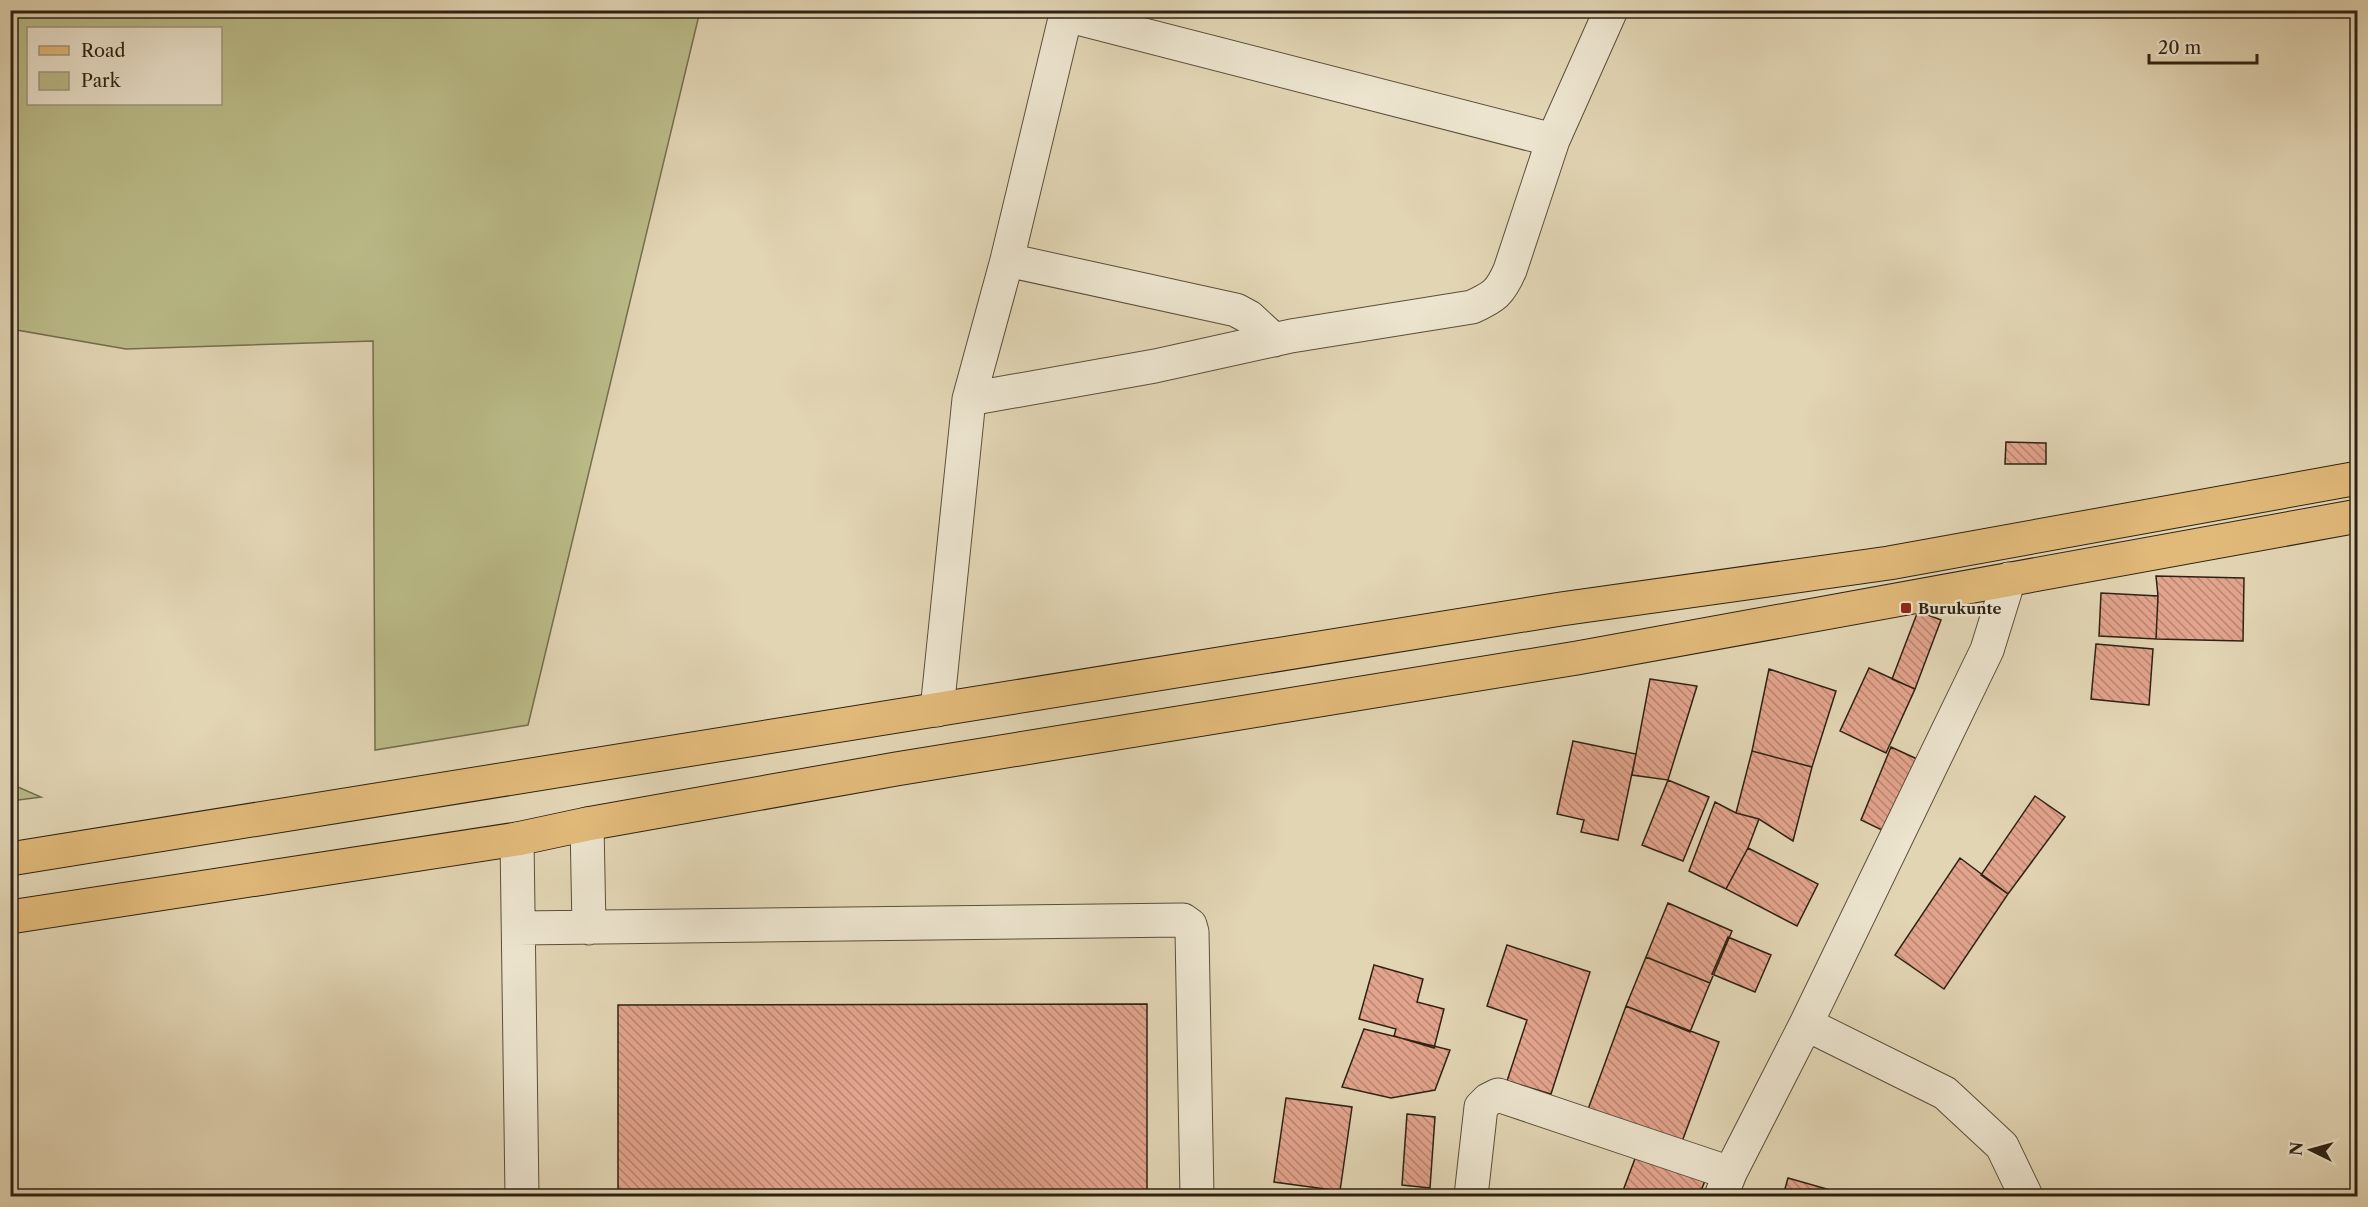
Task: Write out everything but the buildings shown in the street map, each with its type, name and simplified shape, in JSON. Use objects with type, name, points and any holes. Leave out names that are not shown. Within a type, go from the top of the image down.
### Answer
[{"type":"main road","points":[[10,859],[1549,611],[1889,563],[2358,478]]},
{"type":"main road","points":[[10,916],[517,839],[587,824],[896,769],[1577,658],[2358,516]]},
{"type":"street","points":[[969,399],[1155,366],[1274,340],[1472,307],[1496,295],[1503,287],[1510,270],[1553,140],[1611,10]]},
{"type":"street","points":[[937,710],[969,399],[1007,260],[1067,13],[1553,140]]},
{"type":"street","points":[[1007,260],[1236,310],[1250,317],[1274,340]]},
{"type":"street","points":[[1470,1197],[1482,1107],[1488,1100],[1498,1095],[1726,1185],[1987,650],[2009,579]]},
{"type":"street","points":[[587,824],[589,928]]},
{"type":"street","points":[[517,839],[522,1197]]},
{"type":"street","points":[[519,928],[1183,920],[1190,925],[1192,932],[1197,1197]]},
{"type":"street","points":[[1806,1024],[1945,1094],[2002,1146],[2026,1197]]},
{"type":"green space","points":[[10,11],[700,11],[528,725],[375,750],[373,341],[126,349],[11,329]]},
{"type":"green space","points":[[11,784],[41,797],[11,801]]},
{"type":"place","name":"Burukunte","points":[[1906,608]]}]
